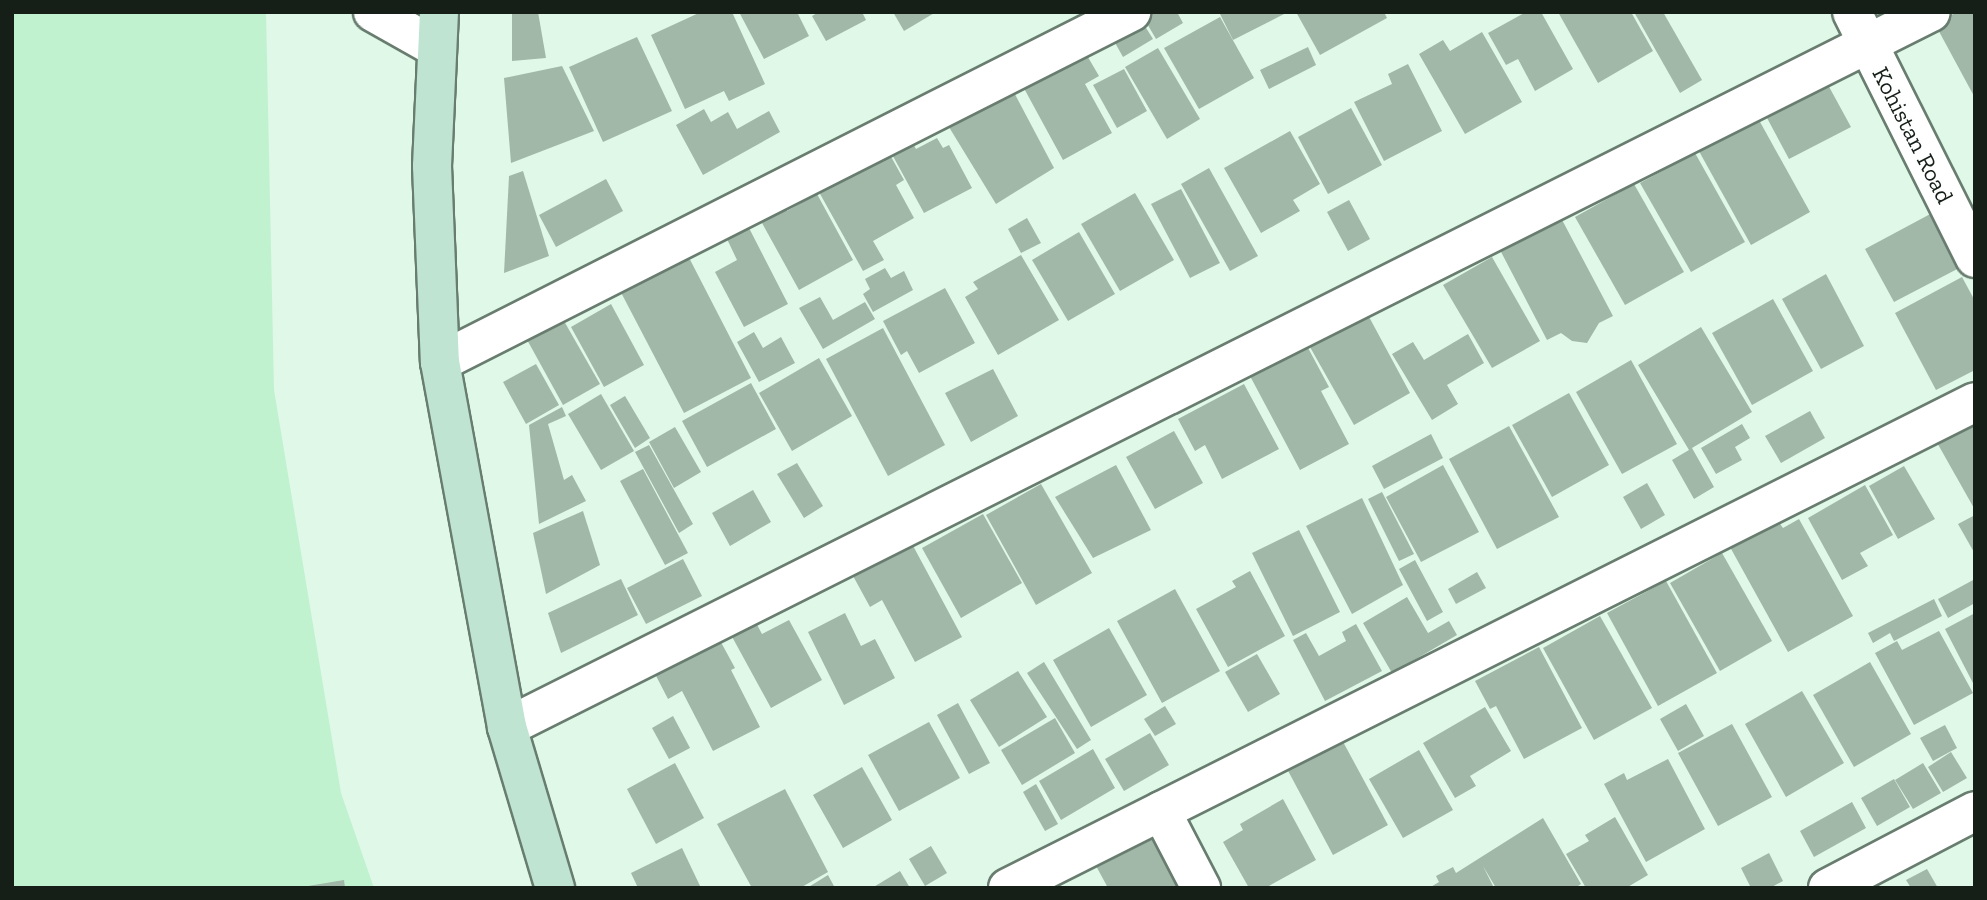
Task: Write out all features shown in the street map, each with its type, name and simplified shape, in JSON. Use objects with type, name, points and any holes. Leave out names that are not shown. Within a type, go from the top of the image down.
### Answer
[{"type":"main road","points":[[438,30],[432,166],[440,362],[508,727],[555,888]]},
{"type":"street","points":[[373,12],[438,30]]},
{"type":"street","points":[[440,362],[1131,12]]},
{"type":"street","points":[[508,727],[1860,28],[1931,12]]},
{"type":"street","name":"Kohistan Road","points":[[1860,28],[1975,258]]},
{"type":"street","points":[[1008,888],[1975,402]]},
{"type":"street","points":[[1161,811],[1201,888]]},
{"type":"street","points":[[1828,888],[1975,811]]},
{"type":"green space","points":[[12,12],[266,12],[274,390],[341,793],[374,888],[12,888]]},
{"type":"building","points":[[512,12],[538,12],[546,58],[512,61]]},
{"type":"building","points":[[701,12],[732,12],[765,84],[729,101],[724,91],[685,109],[651,35]]},
{"type":"building","points":[[739,12],[797,12],[809,36],[764,59]]},
{"type":"building","points":[[819,12],[862,12],[866,20],[826,41],[812,16]]},
{"type":"building","points":[[893,12],[936,12],[904,31]]},
{"type":"building","points":[[1148,12],[1177,12],[1183,23],[1156,39],[1142,15]]},
{"type":"building","points":[[1219,12],[1288,12],[1233,40]]},
{"type":"building","points":[[1296,12],[1384,12],[1387,18],[1320,55]]},
{"type":"building","points":[[1526,12],[1541,12],[1573,69],[1535,91],[1518,59],[1506,65],[1488,33]]},
{"type":"building","points":[[1558,12],[1631,12],[1653,51],[1598,83]]},
{"type":"building","points":[[1634,12],[1663,12],[1702,80],[1680,93]]},
{"type":"building","points":[[1957,12],[1975,12],[1975,98],[1935,24]]},
{"type":"building","points":[[1138,15],[1153,39],[1123,57],[1109,32]]},
{"type":"building","points":[[1220,17],[1254,78],[1199,109],[1164,48]]},
{"type":"building","points":[[1482,32],[1522,102],[1465,134],[1419,54],[1443,40],[1450,51]]},
{"type":"building","points":[[637,37],[672,111],[603,142],[569,67]]},
{"type":"building","points":[[1082,47],[1099,76],[1085,84],[1112,133],[1063,160],[1020,81]]},
{"type":"building","points":[[1308,47],[1316,65],[1269,89],[1260,70]]},
{"type":"building","points":[[1158,48],[1200,119],[1167,139],[1125,67]]},
{"type":"building","points":[[1408,64],[1442,131],[1384,161],[1354,102],[1392,84],[1388,74]]},
{"type":"building","points":[[562,66],[594,131],[511,163],[504,78]]},
{"type":"building","points":[[1124,69],[1147,111],[1117,128],[1093,85]]},
{"type":"building","points":[[1008,81],[1054,168],[996,204],[941,114]]},
{"type":"building","points":[[1827,83],[1851,127],[1789,159],[1766,116]]},
{"type":"building","points":[[1351,108],[1382,165],[1328,194],[1298,137]]},
{"type":"building","points":[[704,109],[711,122],[728,112],[737,129],[769,111],[780,132],[703,175],[676,125]]},
{"type":"building","points":[[1754,111],[1810,212],[1751,245],[1695,144]]},
{"type":"building","points":[[1290,131],[1320,184],[1293,200],[1300,211],[1261,233],[1224,168]]},
{"type":"building","points":[[909,136],[916,149],[937,138],[943,148],[949,145],[972,188],[924,213],[888,147]]},
{"type":"building","points":[[884,144],[904,180],[896,185],[914,218],[873,241],[884,260],[863,271],[814,183]]},
{"type":"building","points":[[1695,153],[1745,242],[1691,272],[1640,183]]},
{"type":"building","points":[[1209,168],[1258,256],[1230,271],[1181,184]]},
{"type":"building","points":[[523,171],[549,256],[504,273],[509,176]]},
{"type":"building","points":[[606,179],[623,211],[556,247],[539,215]]},
{"type":"building","points":[[1634,184],[1684,272],[1625,305],[1575,217]]},
{"type":"building","points":[[1181,189],[1220,263],[1190,278],[1151,204]]},
{"type":"building","points":[[1135,193],[1174,260],[1120,291],[1081,224]]},
{"type":"building","points":[[817,194],[853,260],[799,290],[756,212],[779,198],[787,211]]},
{"type":"building","points":[[1349,200],[1370,239],[1348,251],[1327,212]]},
{"type":"building","points":[[1934,212],[1963,266],[1894,302],[1865,249]]},
{"type":"building","points":[[1560,216],[1613,316],[1599,323],[1587,343],[1572,341],[1561,333],[1547,340],[1499,248]]},
{"type":"building","points":[[1027,218],[1041,243],[1021,253],[1008,229]]},
{"type":"building","points":[[749,228],[788,304],[744,327],[715,272],[737,260],[727,239]]},
{"type":"building","points":[[1079,232],[1115,294],[1068,321],[1032,260]]},
{"type":"building","points":[[683,246],[751,378],[684,413],[615,281]]},
{"type":"building","points":[[1021,255],[1059,320],[998,355],[965,297],[978,289],[973,282]]},
{"type":"building","points":[[1492,257],[1540,341],[1492,368],[1443,285]]},
{"type":"building","points":[[885,268],[891,278],[904,271],[913,290],[873,312],[863,294],[870,289],[865,279]]},
{"type":"building","points":[[1826,274],[1864,346],[1821,369],[1782,299]]},
{"type":"building","points":[[1962,277],[1975,301],[1975,370],[1936,390],[1895,313]]},
{"type":"building","points":[[945,288],[975,343],[919,373],[907,351],[901,355],[883,321]]},
{"type":"building","points":[[820,297],[833,320],[865,302],[875,319],[823,349],[799,308]]},
{"type":"building","points":[[1773,299],[1813,371],[1752,405],[1712,333]]},
{"type":"building","points":[[611,304],[644,365],[604,387],[571,327]]},
{"type":"building","points":[[556,307],[600,384],[563,405],[520,327]]},
{"type":"building","points":[[1368,315],[1410,393],[1354,425],[1310,347]]},
{"type":"building","points":[[1701,327],[1752,412],[1692,448],[1714,487],[1694,499],[1672,460],[1689,450],[1638,365]]},
{"type":"building","points":[[883,328],[945,445],[888,476],[826,359]]},
{"type":"building","points":[[754,332],[763,348],[781,337],[795,363],[759,382],[737,342]]},
{"type":"building","points":[[1468,334],[1484,363],[1447,385],[1458,404],[1432,420],[1392,354],[1413,342],[1424,360]]},
{"type":"building","points":[[1307,346],[1329,387],[1321,391],[1349,444],[1300,470],[1250,376]]},
{"type":"building","points":[[819,358],[852,416],[792,451],[759,393]]},
{"type":"building","points":[[1631,360],[1677,444],[1622,474],[1576,392]]},
{"type":"building","points":[[536,364],[559,405],[526,424],[503,382]]},
{"type":"building","points":[[993,369],[1018,416],[971,442],[945,393]]},
{"type":"building","points":[[751,383],[776,429],[707,467],[682,421]]},
{"type":"building","points":[[1244,384],[1279,449],[1222,479],[1205,445],[1195,451],[1178,419]]},
{"type":"building","points":[[1569,393],[1609,465],[1552,497],[1512,425]]},
{"type":"building","points":[[601,394],[634,451],[601,470],[568,414]]},
{"type":"building","points":[[625,396],[650,438],[635,448],[610,405]]},
{"type":"building","points":[[562,407],[566,416],[548,424],[564,480],[572,475],[586,501],[539,524],[529,425]]},
{"type":"building","points":[[1810,411],[1825,438],[1781,463],[1765,436]]},
{"type":"building","points":[[1975,417],[1975,510],[1935,439]]},
{"type":"building","points":[[1742,424],[1750,438],[1735,447],[1742,460],[1716,474],[1701,448]]},
{"type":"building","points":[[1509,426],[1559,517],[1497,549],[1449,459]]},
{"type":"building","points":[[675,427],[701,472],[674,488],[649,442]]},
{"type":"building","points":[[1174,431],[1203,483],[1155,509],[1126,457]]},
{"type":"building","points":[[1431,434],[1443,458],[1384,489],[1372,466]]},
{"type":"building","points":[[649,445],[693,524],[679,533],[635,452]]},
{"type":"building","points":[[797,463],[823,506],[804,518],[777,474]]},
{"type":"building","points":[[1116,465],[1151,530],[1093,558],[1055,497]]},
{"type":"building","points":[[1443,465],[1479,532],[1421,562],[1386,497]]},
{"type":"building","points":[[1904,466],[1935,519],[1898,539],[1869,486]]},
{"type":"building","points":[[643,469],[688,553],[665,565],[620,481]]},
{"type":"building","points":[[1647,483],[1665,515],[1641,529],[1623,497]]},
{"type":"building","points":[[1041,484],[1092,573],[1036,605],[986,515]]},
{"type":"building","points":[[1865,485],[1893,535],[1860,553],[1868,566],[1842,580],[1808,518]]},
{"type":"building","points":[[753,490],[771,522],[730,546],[712,513]]},
{"type":"building","points":[[1382,492],[1414,554],[1399,561],[1368,499]]},
{"type":"building","points":[[1362,498],[1403,585],[1352,614],[1306,526]]},
{"type":"building","points":[[583,511],[600,565],[546,594],[533,533]]},
{"type":"building","points":[[983,514],[1022,583],[961,618],[922,548]]},
{"type":"building","points":[[1975,515],[1975,554],[1958,524]]},
{"type":"building","points":[[1799,519],[1853,616],[1788,652],[1730,547],[1778,521],[1783,528]]},
{"type":"building","points":[[1299,530],[1340,612],[1293,636],[1252,553]]},
{"type":"building","points":[[911,542],[962,637],[915,662],[882,600],[870,607],[852,574]]},
{"type":"building","points":[[1722,553],[1772,641],[1720,671],[1670,583]]},
{"type":"building","points":[[683,559],[702,596],[646,624],[627,588]]},
{"type":"building","points":[[1415,560],[1443,612],[1427,621],[1399,569]]},
{"type":"building","points":[[1250,571],[1285,636],[1228,667],[1196,609],[1236,587],[1232,581]]},
{"type":"building","points":[[1477,572],[1486,588],[1456,604],[1448,589]]},
{"type":"building","points":[[621,579],[638,615],[561,653],[548,613]]},
{"type":"building","points":[[1975,579],[1975,603],[1948,618],[1938,599]]},
{"type":"building","points":[[1666,581],[1717,673],[1658,706],[1607,613]]},
{"type":"building","points":[[1175,589],[1220,671],[1162,703],[1117,621]]},
{"type":"building","points":[[1407,597],[1428,633],[1449,621],[1457,635],[1392,673],[1363,623]]},
{"type":"building","points":[[1934,599],[1942,616],[1894,641],[1890,633],[1873,643],[1868,633]]},
{"type":"building","points":[[845,613],[861,646],[875,639],[895,678],[844,705],[808,632]]},
{"type":"building","points":[[1975,613],[1975,687],[1945,629]]},
{"type":"building","points":[[1600,616],[1652,708],[1594,740],[1543,648]]},
{"type":"building","points":[[754,619],[762,634],[789,620],[822,680],[771,708],[730,633]]},
{"type":"building","points":[[1356,624],[1382,671],[1325,701],[1293,640],[1306,633],[1319,656],[1346,641],[1342,632]]},
{"type":"building","points":[[1109,628],[1147,695],[1091,727],[1053,660]]},
{"type":"building","points":[[1939,631],[1973,693],[1914,725],[1875,653],[1897,641],[1902,650]]},
{"type":"building","points":[[717,635],[735,668],[731,670],[760,727],[713,751],[682,691],[668,699],[652,668]]},
{"type":"building","points":[[1539,647],[1582,728],[1524,759],[1496,706],[1490,709],[1475,681]]},
{"type":"building","points":[[1257,654],[1280,694],[1248,712],[1225,672]]},
{"type":"building","points":[[1044,662],[1091,740],[1077,749],[1027,673]]},
{"type":"building","points":[[1870,662],[1911,734],[1854,767],[1813,695]]},
{"type":"building","points":[[1018,671],[1047,717],[999,747],[970,700]]},
{"type":"building","points":[[1802,691],[1844,763],[1786,797],[1745,724]]},
{"type":"building","points":[[958,703],[990,763],[969,774],[937,715]]},
{"type":"building","points":[[1686,704],[1704,736],[1678,751],[1660,719]]},
{"type":"building","points":[[1165,706],[1176,724],[1155,736],[1144,719]]},
{"type":"building","points":[[1485,707],[1511,751],[1470,776],[1476,786],[1455,798],[1423,743]]},
{"type":"building","points":[[673,716],[690,748],[669,759],[652,728]]},
{"type":"building","points":[[1055,718],[1075,753],[1022,785],[1001,750]]},
{"type":"building","points":[[929,722],[960,778],[899,811],[868,755]]},
{"type":"building","points":[[1732,724],[1772,797],[1718,826],[1678,753]]},
{"type":"building","points":[[1945,725],[1957,748],[1933,761],[1920,738]]},
{"type":"building","points":[[1150,733],[1169,765],[1124,791],[1105,759]]},
{"type":"building","points":[[1341,738],[1388,825],[1333,855],[1286,767]]},
{"type":"building","points":[[1093,749],[1115,788],[1061,820],[1039,781]]},
{"type":"building","points":[[1419,750],[1453,810],[1403,838],[1369,779]]},
{"type":"building","points":[[1951,752],[1967,778],[1943,792],[1928,767]]},
{"type":"building","points":[[1668,759],[1705,829],[1646,862],[1604,784],[1624,773],[1627,780]]},
{"type":"building","points":[[675,763],[704,818],[656,844],[627,789]]},
{"type":"building","points":[[1923,763],[1941,793],[1913,809],[1895,780]]},
{"type":"building","points":[[862,767],[892,820],[843,848],[813,795]]},
{"type":"building","points":[[1894,779],[1910,807],[1877,826],[1861,798]]},
{"type":"building","points":[[1036,784],[1058,824],[1045,831],[1023,792]]},
{"type":"building","points":[[785,789],[828,872],[800,888],[752,888],[717,824]]},
{"type":"building","points":[[1283,799],[1316,860],[1265,888],[1249,888],[1223,842],[1243,830],[1240,824]]},
{"type":"building","points":[[1852,802],[1866,828],[1814,857],[1800,831]]},
{"type":"building","points":[[1615,817],[1648,875],[1626,888],[1586,888],[1566,854],[1589,841],[1585,835]]},
{"type":"building","points":[[1543,818],[1581,884],[1575,888],[1496,888],[1483,866],[1494,888],[1429,888],[1439,882],[1436,876],[1453,867],[1456,873]]},
{"type":"building","points":[[1157,831],[1188,888],[1108,888],[1095,864]]},
{"type":"building","points":[[931,846],[947,873],[925,886],[909,859]]},
{"type":"building","points":[[682,848],[701,888],[638,888],[631,873]]},
{"type":"building","points":[[1769,853],[1783,881],[1770,888],[1751,888],[1741,868]]},
{"type":"building","points":[[1927,869],[1938,888],[1911,888],[1906,880]]},
{"type":"building","points":[[900,871],[910,888],[872,888]]},
{"type":"building","points":[[828,875],[835,888],[807,888]]},
{"type":"building","points":[[344,880],[345,888],[308,888],[308,886]]}]
